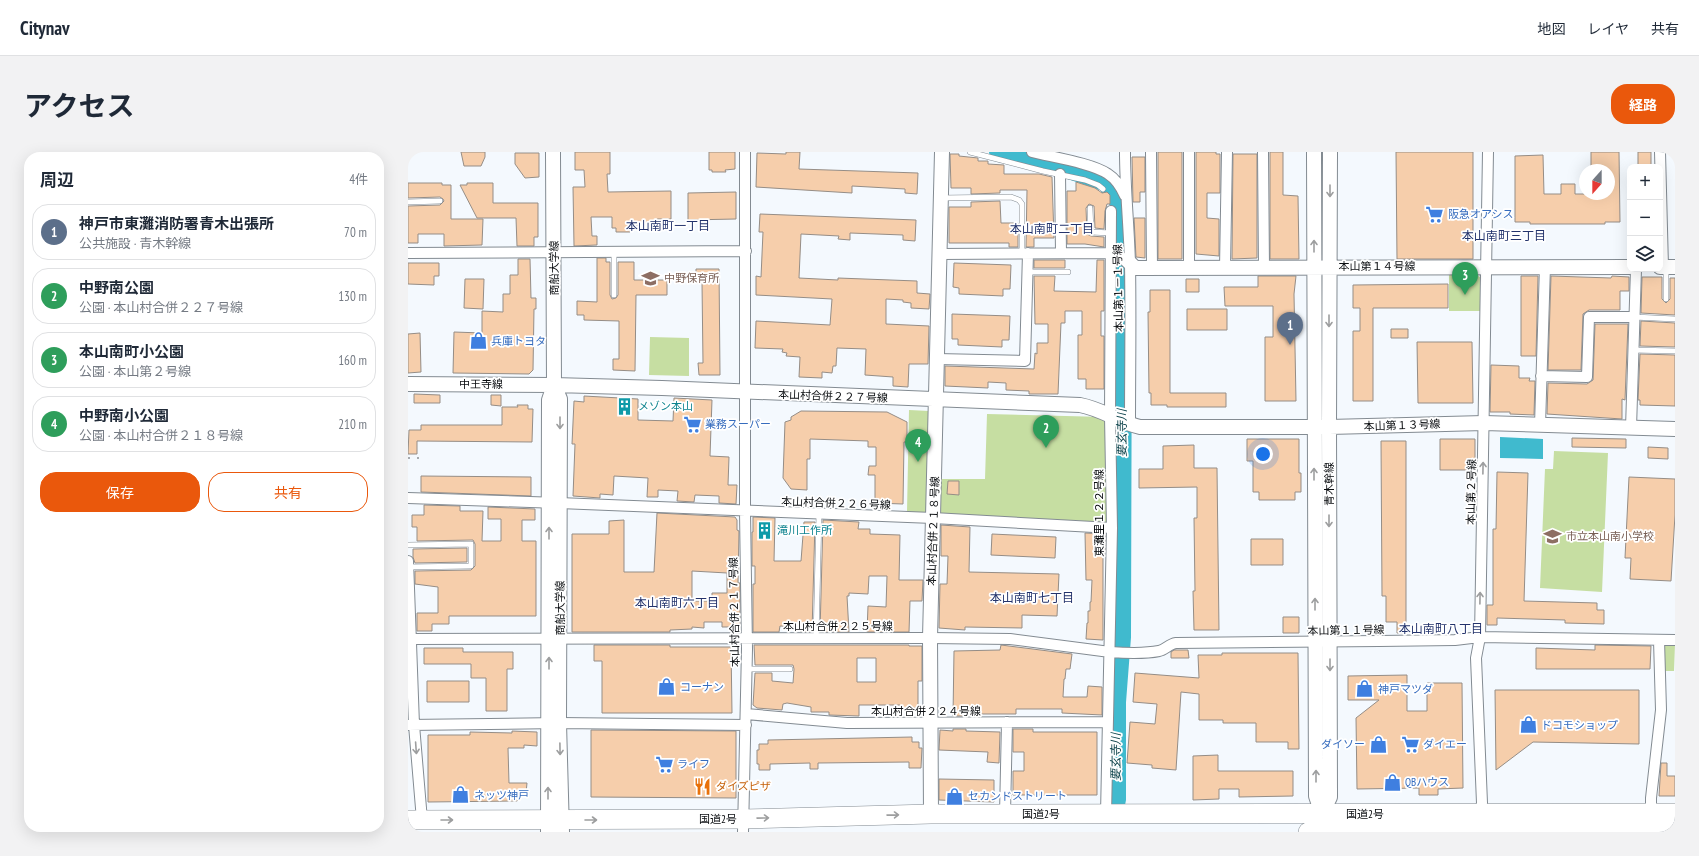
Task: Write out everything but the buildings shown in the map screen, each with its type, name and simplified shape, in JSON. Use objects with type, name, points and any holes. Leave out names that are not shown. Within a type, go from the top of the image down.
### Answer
[{"type":"highway","name":"国道2号","points":[[1653,825],[1675,813]]},
{"type":"highway","name":"国道2号","points":[[415,820],[555,826],[743,825],[931,814],[1106,814],[1322,823],[1477,826],[1653,825],[1675,829]]},
{"type":"highway","name":"国道2号","points":[[1308,832],[1322,823]]},
{"type":"street","name":"商船大学線","points":[[553,152],[554,385],[560,398],[554,503],[555,826]]},
{"type":"street","name":"本山村合併２１７号線","points":[[743,825],[747,669],[745,512],[745,152]]},
{"type":"street","name":"本山村合併２１８号線","points":[[931,814],[930,638],[942,152]]},
{"type":"street","points":[[1032,152],[1082,164],[1107,173],[1114,179],[1125,196]]},
{"type":"street","name":"本山第１－１号線","points":[[1125,152],[1125,196],[1127,206],[1129,262],[1130,425]]},
{"type":"street","points":[[1151,152],[1152,268]]},
{"type":"street","points":[[1189,152],[1189,268]]},
{"type":"street","points":[[1225,268],[1227,152]]},
{"type":"street","points":[[1263,152],[1264,268]]},
{"type":"street","name":"青木幹線","points":[[1314,152],[1316,796],[1322,823]]},
{"type":"street","name":"青木幹線","points":[[1322,823],[1330,797],[1328,427],[1330,152]]},
{"type":"street","name":"本山第２号線","points":[[1477,826],[1482,803],[1476,658],[1480,637],[1488,152]]},
{"type":"street","points":[[1660,152],[1666,267]]},
{"type":"street","points":[[1060,174],[1061,253]]},
{"type":"street","name":"東灘里１２２号線","points":[[1106,814],[1107,722],[1113,652],[1113,254],[1111,211]]},
{"type":"street","points":[[408,253],[746,251]]},
{"type":"street","points":[[937,359],[1026,361],[1027,272],[1025,253]]},
{"type":"street","points":[[940,254],[1113,254],[1129,262]]},
{"type":"street","name":"本山第１４号線","points":[[1129,262],[1135,268],[1264,268],[1329,266],[1627,267]]},
{"type":"street","points":[[1540,425],[1545,266]]},
{"type":"street","points":[[1631,428],[1636,272]]},
{"type":"street","points":[[1542,376],[1587,377],[1589,317],[1634,318]]},
{"type":"street","name":"中王寺線","points":[[408,384],[554,385]]},
{"type":"street","name":"本山村合併２２７号線","points":[[554,385],[1080,405],[1092,407],[1130,425]]},
{"type":"street","name":"本山第１３号線","points":[[1130,425],[1140,427],[1328,427],[1484,423],[1675,429]]},
{"type":"street","name":"本山村合併２２６号線","points":[[408,498],[933,518],[1112,528]]},
{"type":"street","points":[[408,561],[411,725],[415,820]]},
{"type":"street","name":"本山第１１号線","points":[[1113,652],[1160,651],[1171,644],[1176,643],[1455,640],[1480,637],[1675,640]]},
{"type":"street","name":"本山村合併２２５号線","points":[[410,639],[1010,639],[1113,652]]},
{"type":"street","points":[[1653,825],[1651,798],[1661,710],[1659,640]]},
{"type":"street","name":"本山村合併２２４号線","points":[[411,725],[746,720],[930,724],[1107,722]]},
{"type":"street","points":[[1005,814],[1007,722]]},
{"type":"lane","points":[[970,152],[1085,180],[1098,185],[1103,189]]},
{"type":"lane","points":[[941,198],[1011,197],[1019,200],[1022,204],[1025,253]]},
{"type":"lane","points":[[408,202],[440,201]]},
{"type":"lane","points":[[1090,208],[1091,232],[1111,233]]},
{"type":"lane","points":[[614,251],[614,295]]},
{"type":"lane","points":[[1666,267],[1666,299]]},
{"type":"lane","points":[[1027,272],[1068,272]]},
{"type":"lane","points":[[1634,318],[1675,319]]},
{"type":"lane","points":[[1633,350],[1675,351]]},
{"type":"lane","points":[[816,639],[819,514]]},
{"type":"lane","points":[[408,545],[471,544],[470,566],[408,567]]},
{"type":"lane","points":[[747,669],[790,670]]},
{"type":"green space","points":[[1449,273],[1475,273],[1482,279],[1481,311],[1449,311]]},
{"type":"green space","points":[[650,337],[689,338],[689,376],[649,375]]},
{"type":"green space","points":[[909,410],[929,411],[927,513],[907,512]]},
{"type":"green space","points":[[987,414],[1105,417],[1107,522],[940,514],[941,479],[985,479]]},
{"type":"green space","points":[[1554,451],[1608,453],[1602,592],[1540,588],[1545,469],[1553,469]]},
{"type":"green space","points":[[1666,644],[1675,644],[1674,671],[1663,671],[1662,649]]},
{"type":"water","points":[[1500,437],[1543,439],[1543,459],[1500,458]]},
{"type":"waterway","name":"要玄寺川","points":[[999,152],[1055,164],[1107,182],[1120,203],[1122,270],[1121,637],[1116,702],[1116,800]]},
{"type":"place","name":"阪急オアシス","points":[[1435,214]]},
{"type":"place","name":"中野保育所","points":[[651,278]]},
{"type":"place","name":"本山南町小公園","points":[[1465,295]]},
{"type":"place","name":"兵庫トヨタ","points":[[478,341]]},
{"type":"place","name":"神戸市東灘消防署青木出張所","points":[[1290,345]]},
{"type":"place","name":"メゾン本山","points":[[625,406]]},
{"type":"place","name":"業務スーパー","points":[[692,424]]},
{"type":"place","name":"中野南公園","points":[[1046,448]]},
{"type":"place","name":"中野南小公園","points":[[918,462]]},
{"type":"place","name":"滝川工作所","points":[[764,530]]},
{"type":"place","name":"市立本山南小学校","points":[[1553,536]]},
{"type":"place","name":"コーナン","points":[[667,687]]},
{"type":"place","name":"神戸マツダ","points":[[1365,689]]},
{"type":"place","name":"ドコモショップ","points":[[1528,725]]},
{"type":"place","name":"ダイソー","points":[[1378,744]]},
{"type":"place","name":"ダイエー","points":[[1410,744]]},
{"type":"place","name":"ライフ","points":[[664,764]]},
{"type":"place","name":"QBハウス","points":[[1392,782]]},
{"type":"place","name":"ダイズピザ","points":[[703,786]]},
{"type":"place","name":"ネッツ神戸","points":[[461,795]]},
{"type":"place","name":"セカンドストリート","points":[[955,796]]},
{"type":"district","name":"本山南町一丁目","points":[[668,226]]},
{"type":"district","name":"本山南町二丁目","points":[[1052,229]]},
{"type":"district","name":"本山南町三丁目","points":[[1504,236]]},
{"type":"district","name":"本山南町七丁目","points":[[1032,598]]},
{"type":"district","name":"本山南町六丁目","points":[[677,603]]},
{"type":"district","name":"本山南町八丁目","points":[[1441,629]]}]
